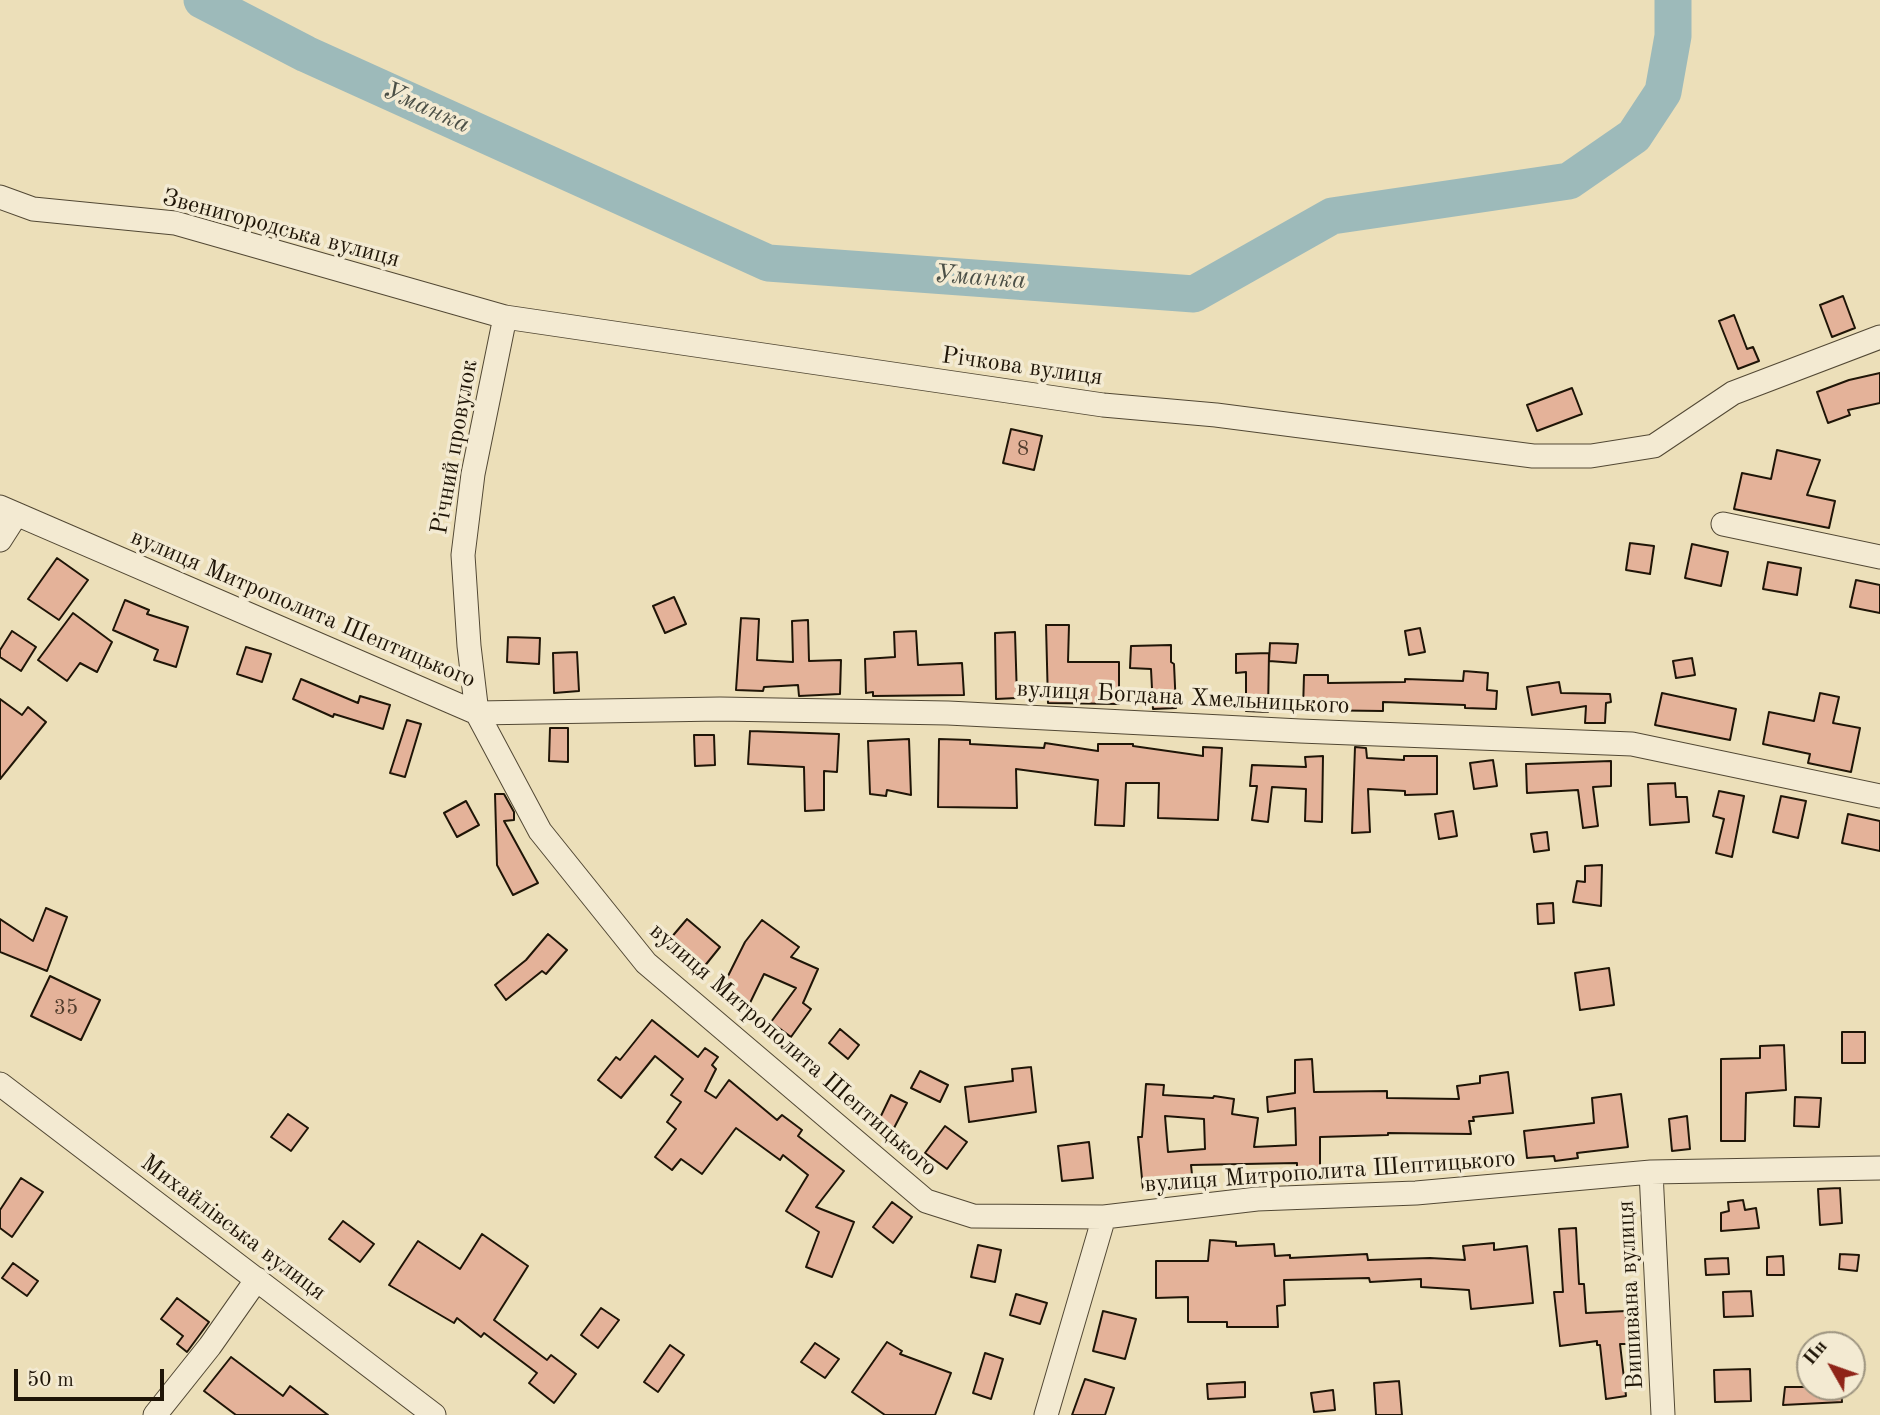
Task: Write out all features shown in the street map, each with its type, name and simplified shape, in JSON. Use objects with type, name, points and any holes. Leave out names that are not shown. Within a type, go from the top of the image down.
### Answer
[{"type":"street","name":"Звенигородська вулиця","points":[[0,197],[33,209],[175,223],[505,317]]},
{"type":"street","name":"Річкова вулиця","points":[[505,317],[1103,405],[1216,415],[1533,456],[1591,456],[1654,446],[1733,393],[1880,337]]},
{"type":"street","name":"Річний провулок","points":[[477,713],[463,555],[473,474],[505,317]]},
{"type":"street","name":"вулиця Митрополита Шептицького","points":[[8,511],[477,713],[540,831],[646,962],[926,1202],[973,1216],[1104,1217],[1257,1199],[1416,1194],[1651,1172],[1880,1168]]},
{"type":"street","points":[[0,540],[8,511]]},
{"type":"street","points":[[1723,524],[1880,557]]},
{"type":"street","name":"вулиця Богдана Хмельницького","points":[[477,713],[720,709],[948,713],[1632,744],[1880,796]]},
{"type":"street","name":"Михайлівська вулиця","points":[[0,1084],[434,1415]]},
{"type":"street","name":"Вишивана вулиця","points":[[1651,1172],[1663,1415]]},
{"type":"street","points":[[1046,1415],[1104,1217]]},
{"type":"street","points":[[155,1415],[257,1279]]},
{"type":"building","points":[[1843,296],[1855,328],[1832,337],[1820,305]]},
{"type":"building","points":[[1734,315],[1747,349],[1753,347],[1759,361],[1738,369],[1719,321]]},
{"type":"building","points":[[1880,373],[1880,403],[1848,410],[1850,415],[1828,423],[1817,392],[1849,380]]},
{"type":"building","points":[[1572,388],[1582,414],[1537,431],[1527,405]]},
{"type":"building","points":[[1011,429],[1042,436],[1034,470],[1003,463]]},
{"type":"building","points":[[1777,450],[1820,460],[1807,495],[1835,501],[1829,528],[1734,509],[1742,473],[1771,479]]},
{"type":"building","points":[[1630,543],[1654,546],[1650,574],[1626,570]]},
{"type":"building","points":[[1692,544],[1728,552],[1721,586],[1685,578]]},
{"type":"building","points":[[57,558],[88,580],[59,620],[28,599]]},
{"type":"building","points":[[1768,562],[1801,568],[1797,595],[1763,589]]},
{"type":"building","points":[[1856,580],[1880,585],[1880,613],[1850,607]]},
{"type":"building","points":[[674,597],[686,624],[665,633],[653,606]]},
{"type":"building","points":[[125,600],[149,610],[147,614],[188,627],[176,667],[154,660],[158,650],[113,630]]},
{"type":"building","points":[[73,613],[112,642],[97,672],[80,663],[67,681],[38,660]]},
{"type":"building","points":[[741,618],[759,619],[757,660],[793,662],[792,621],[808,620],[809,661],[841,660],[840,694],[799,696],[798,685],[764,687],[763,691],[736,690]]},
{"type":"building","points":[[1046,625],[1069,625],[1068,662],[1119,662],[1119,704],[1048,703]]},
{"type":"building","points":[[1420,628],[1425,652],[1409,655],[1405,631]]},
{"type":"building","points":[[12,631],[36,647],[21,671],[0,657],[0,650]]},
{"type":"building","points":[[916,631],[918,665],[962,663],[964,695],[873,696],[873,692],[866,693],[865,659],[895,657],[894,632]]},
{"type":"building","points":[[1015,632],[1017,698],[996,699],[995,633]]},
{"type":"building","points":[[508,637],[540,638],[539,664],[507,662]]},
{"type":"building","points":[[1270,643],[1298,644],[1296,663],[1269,661]]},
{"type":"building","points":[[1171,645],[1176,708],[1153,709],[1151,669],[1130,668],[1131,646]]},
{"type":"building","points":[[246,647],[271,654],[262,682],[237,674]]},
{"type":"building","points":[[577,652],[579,691],[554,693],[553,653]]},
{"type":"building","points":[[1269,653],[1268,712],[1246,711],[1246,672],[1236,673],[1236,654]]},
{"type":"building","points":[[1692,658],[1695,675],[1676,678],[1673,661]]},
{"type":"building","points":[[1464,671],[1488,673],[1487,690],[1497,691],[1496,709],[1383,702],[1383,711],[1303,710],[1304,675],[1328,675],[1328,683],[1405,682],[1405,679],[1463,681]]},
{"type":"building","points":[[301,679],[358,703],[360,696],[390,705],[383,729],[334,714],[333,717],[293,699]]},
{"type":"building","points":[[1559,682],[1561,693],[1610,694],[1611,702],[1606,703],[1605,723],[1585,723],[1586,706],[1532,715],[1527,687]]},
{"type":"building","points":[[1662,693],[1736,709],[1730,740],[1655,725]]},
{"type":"building","points":[[1820,693],[1839,697],[1833,723],[1860,728],[1851,772],[1808,763],[1810,754],[1763,744],[1769,712],[1814,721]]},
{"type":"building","points":[[0,699],[22,715],[28,707],[46,722],[0,779]]},
{"type":"building","points":[[407,720],[421,724],[405,777],[390,773]]},
{"type":"building","points":[[550,728],[568,728],[568,762],[549,761]]},
{"type":"building","points":[[750,731],[839,734],[837,772],[824,771],[824,810],[805,811],[804,767],[748,764]]},
{"type":"building","points":[[694,735],[714,735],[715,765],[695,766]]},
{"type":"building","points":[[909,739],[911,795],[887,790],[886,796],[870,794],[868,741]]},
{"type":"building","points":[[939,739],[970,740],[970,744],[1044,748],[1045,743],[1098,751],[1098,744],[1133,744],[1203,756],[1203,747],[1222,748],[1218,820],[1158,818],[1159,783],[1126,783],[1124,826],[1095,825],[1098,780],[1016,769],[1017,808],[938,807]]},
{"type":"building","points":[[1355,747],[1366,748],[1367,758],[1404,760],[1404,756],[1437,756],[1437,794],[1405,795],[1405,791],[1368,789],[1370,832],[1352,833]]},
{"type":"building","points":[[1323,756],[1322,822],[1305,821],[1306,789],[1272,787],[1268,822],[1252,820],[1257,786],[1250,786],[1252,765],[1306,767],[1305,757]]},
{"type":"building","points":[[1493,760],[1497,786],[1474,789],[1470,763]]},
{"type":"building","points":[[1611,761],[1611,786],[1593,787],[1598,826],[1583,828],[1578,790],[1527,793],[1526,764]]},
{"type":"building","points":[[1675,783],[1676,797],[1687,797],[1689,822],[1650,825],[1648,784]]},
{"type":"building","points":[[1719,791],[1744,796],[1732,857],[1716,853],[1724,819],[1713,816]]},
{"type":"building","points":[[495,794],[504,794],[514,812],[514,820],[504,821],[538,883],[513,895],[497,865]]},
{"type":"building","points":[[1781,796],[1806,801],[1798,838],[1773,832]]},
{"type":"building","points":[[466,801],[479,825],[457,837],[444,813]]},
{"type":"building","points":[[1453,811],[1457,836],[1439,839],[1435,814]]},
{"type":"building","points":[[1848,814],[1880,821],[1880,851],[1842,843]]},
{"type":"building","points":[[1547,832],[1549,850],[1534,852],[1531,834]]},
{"type":"building","points":[[1602,865],[1601,906],[1573,902],[1577,881],[1585,882],[1585,866]]},
{"type":"building","points":[[1553,903],[1554,923],[1538,924],[1537,904]]},
{"type":"building","points":[[46,908],[67,917],[47,971],[0,952],[0,919],[33,941]]},
{"type":"building","points":[[687,919],[720,947],[699,973],[682,959],[687,953],[670,939]]},
{"type":"building","points":[[762,920],[799,947],[791,957],[818,969],[803,1003],[811,1009],[791,1037],[771,1022],[796,988],[764,974],[748,1007],[720,992],[745,942]]},
{"type":"building","points":[[548,934],[567,950],[546,974],[542,971],[506,1000],[495,985],[526,960]]},
{"type":"building","points":[[1609,968],[1614,1005],[1580,1010],[1575,973]]},
{"type":"building","points":[[50,976],[100,1000],[81,1040],[31,1016]]},
{"type":"building","points":[[652,1020],[698,1057],[705,1048],[718,1057],[712,1065],[716,1069],[705,1091],[716,1098],[729,1080],[777,1120],[782,1115],[802,1130],[798,1136],[844,1171],[816,1207],[854,1222],[832,1277],[806,1267],[819,1232],[786,1211],[808,1175],[783,1155],[780,1160],[736,1128],[702,1174],[681,1159],[672,1170],[655,1157],[676,1129],[667,1122],[681,1102],[671,1095],[683,1079],[655,1056],[621,1098],[598,1080],[616,1057],[620,1060]]},
{"type":"building","points":[[840,1029],[859,1045],[848,1059],[829,1043]]},
{"type":"building","points":[[1842,1032],[1865,1032],[1865,1063],[1842,1063]]},
{"type":"building","points":[[1784,1045],[1786,1090],[1746,1093],[1745,1141],[1721,1141],[1721,1059],[1760,1058],[1760,1046]]},
{"type":"building","points":[[1312,1059],[1314,1092],[1387,1091],[1387,1098],[1459,1099],[1457,1086],[1480,1083],[1480,1076],[1508,1072],[1513,1113],[1473,1117],[1474,1121],[1469,1121],[1471,1134],[1388,1133],[1320,1137],[1320,1174],[1297,1174],[1297,1163],[1191,1165],[1193,1184],[1143,1189],[1138,1137],[1142,1137],[1146,1084],[1164,1085],[1163,1095],[1234,1099],[1232,1114],[1258,1118],[1254,1147],[1296,1145],[1295,1108],[1268,1112],[1267,1097],[1295,1093],[1295,1060]],"holes":[[[1165,1116],[1204,1119],[1205,1149],[1168,1152]]]},
{"type":"building","points":[[1031,1067],[1036,1112],[969,1122],[965,1087],[1013,1081],[1012,1069]]},
{"type":"building","points":[[920,1071],[948,1085],[940,1102],[911,1088]]},
{"type":"building","points":[[1621,1094],[1628,1147],[1577,1153],[1578,1158],[1555,1161],[1554,1156],[1527,1158],[1524,1131],[1594,1123],[1592,1098]]},
{"type":"building","points":[[891,1095],[907,1103],[894,1128],[879,1120]]},
{"type":"building","points":[[1795,1097],[1821,1098],[1819,1127],[1794,1126]]},
{"type":"building","points":[[288,1114],[308,1128],[291,1151],[271,1137]]},
{"type":"building","points":[[1687,1116],[1690,1149],[1672,1151],[1669,1119]]},
{"type":"building","points":[[945,1126],[967,1142],[947,1169],[925,1153]]},
{"type":"building","points":[[1089,1142],[1093,1178],[1062,1181],[1058,1146]]},
{"type":"building","points":[[21,1178],[43,1192],[12,1237],[0,1228],[0,1210]]},
{"type":"building","points":[[1840,1188],[1842,1223],[1820,1225],[1818,1189]]},
{"type":"building","points":[[1743,1200],[1745,1210],[1756,1208],[1759,1228],[1721,1231],[1721,1213],[1729,1211],[1728,1202]]},
{"type":"building","points":[[892,1202],[912,1217],[893,1243],[873,1227]]},
{"type":"building","points":[[343,1221],[374,1244],[360,1262],[329,1239]]},
{"type":"building","points":[[1576,1228],[1579,1284],[1584,1284],[1586,1313],[1626,1311],[1627,1344],[1620,1344],[1626,1396],[1606,1399],[1600,1345],[1597,1345],[1597,1341],[1560,1346],[1554,1292],[1563,1292],[1559,1229]]},
{"type":"building","points":[[482,1234],[528,1266],[494,1320],[547,1360],[551,1355],[576,1374],[554,1403],[529,1383],[537,1373],[484,1333],[481,1337],[457,1318],[454,1323],[389,1285],[418,1241],[460,1269]]},
{"type":"building","points":[[1210,1240],[1236,1242],[1236,1246],[1274,1244],[1275,1256],[1290,1255],[1290,1258],[1367,1254],[1368,1260],[1465,1260],[1463,1246],[1494,1243],[1494,1250],[1527,1246],[1533,1303],[1471,1309],[1469,1290],[1421,1287],[1421,1279],[1370,1282],[1369,1278],[1284,1280],[1285,1305],[1277,1306],[1278,1327],[1227,1327],[1227,1322],[1188,1322],[1188,1297],[1156,1298],[1156,1261],[1208,1261]]},
{"type":"building","points":[[978,1245],[1001,1250],[995,1282],[971,1277]]},
{"type":"building","points":[[1840,1254],[1859,1255],[1857,1271],[1839,1269]]},
{"type":"building","points":[[1783,1256],[1784,1275],[1767,1275],[1767,1257]]},
{"type":"building","points":[[1728,1258],[1729,1274],[1706,1275],[1705,1259]]},
{"type":"building","points":[[13,1263],[38,1281],[27,1296],[2,1278]]},
{"type":"building","points":[[1751,1291],[1753,1316],[1724,1317],[1723,1292]]},
{"type":"building","points":[[1016,1294],[1047,1303],[1040,1324],[1010,1315]]},
{"type":"building","points":[[177,1298],[209,1322],[187,1352],[177,1344],[183,1336],[161,1319]]},
{"type":"building","points":[[601,1308],[619,1320],[598,1348],[581,1335]]},
{"type":"building","points":[[1103,1311],[1136,1319],[1125,1359],[1093,1351]]},
{"type":"building","points":[[887,1342],[902,1351],[900,1354],[951,1373],[935,1415],[885,1415],[852,1392]]},
{"type":"building","points":[[815,1343],[839,1359],[825,1378],[801,1362]]},
{"type":"building","points":[[670,1345],[684,1355],[658,1392],[644,1382]]},
{"type":"building","points":[[985,1353],[1003,1359],[991,1399],[973,1393]]},
{"type":"building","points":[[231,1357],[283,1396],[290,1386],[328,1415],[236,1415],[204,1391]]},
{"type":"building","points":[[1750,1369],[1751,1401],[1715,1402],[1714,1370]]},
{"type":"building","points":[[1085,1379],[1114,1388],[1105,1415],[1072,1415]]},
{"type":"building","points":[[1399,1381],[1402,1415],[1376,1415],[1374,1383]]},
{"type":"building","points":[[1245,1382],[1245,1397],[1208,1399],[1207,1384]]},
{"type":"building","points":[[1785,1387],[1796,1387],[1796,1401],[1842,1402],[1783,1405]]},
{"type":"building","points":[[1333,1390],[1335,1410],[1314,1412],[1311,1393]]},
{"type":"waterway","name":"Уманка","points":[[202,0],[306,54],[768,263],[1194,294],[1332,216],[1569,181],[1634,136],[1663,92],[1673,36],[1673,0]]}]
